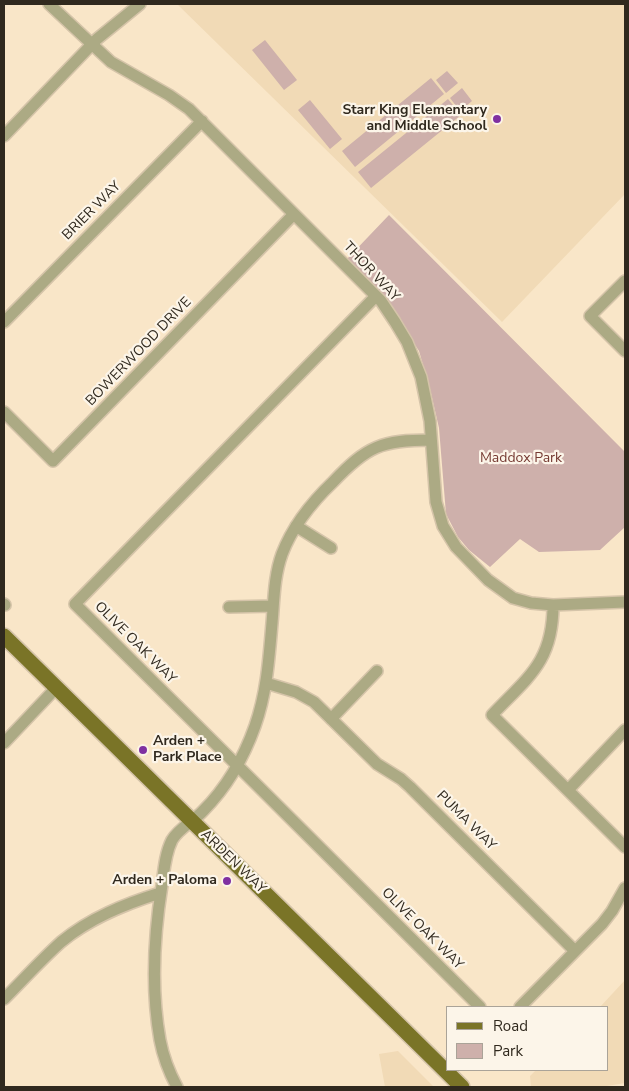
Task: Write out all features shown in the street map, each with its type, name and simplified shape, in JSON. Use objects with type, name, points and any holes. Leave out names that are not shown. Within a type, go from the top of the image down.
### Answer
[{"type":"main road","name":"ARDEN WAY","points":[[4,636],[457,1084]]},
{"type":"street","name":"THOR WAY","points":[[49,4],[92,45],[122,69],[169,95],[189,109],[376,296],[395,322],[416,362],[427,399],[438,508],[443,526],[456,548],[488,580],[513,598],[552,606],[625,602]]},
{"type":"street","points":[[4,136],[92,45],[140,4]]},
{"type":"street","name":"BRIER WAY","points":[[4,322],[202,121]]},
{"type":"street","name":"BOWERWOOD DRIVE","points":[[4,412],[53,461],[294,214]]},
{"type":"street","points":[[625,281],[590,316],[625,351]]},
{"type":"street","name":"OLIVE OAK WAY","points":[[376,296],[74,604],[479,1006]]},
{"type":"street","points":[[177,1087],[165,1059],[158,1023],[156,968],[160,893],[170,845],[176,834],[203,812],[219,792],[237,765],[255,726],[266,683],[275,587],[280,563],[288,540],[315,500],[361,455],[395,441],[431,440]]},
{"type":"street","points":[[296,526],[331,548]]},
{"type":"street","points":[[229,608],[273,606]]},
{"type":"street","points":[[552,606],[550,638],[539,664],[492,715],[625,847]]},
{"type":"street","points":[[331,719],[377,671]]},
{"type":"street","name":"PUMA WAY","points":[[266,683],[296,692],[314,702],[377,764],[410,787],[575,951]]},
{"type":"street","points":[[4,743],[56,688]]},
{"type":"street","points":[[568,790],[625,730]]},
{"type":"street","points":[[521,1006],[602,924],[625,888]]},
{"type":"street","points":[[4,999],[50,952],[84,926],[122,906],[160,893]]},
{"type":"shaded area","points":[[177,4],[625,4],[625,194],[502,322]]},
{"type":"shaded area","points":[[625,980],[625,1083],[601,1087],[531,1087],[530,1076],[535,1071],[609,1071],[609,1006],[601,1006]]},
{"type":"shaded area","points":[[398,1051],[434,1087],[385,1087],[379,1054]]},
{"type":"green space","points":[[265,40],[297,80],[284,90],[252,50]]},
{"type":"green space","points":[[447,71],[458,83],[446,93],[436,80]]},
{"type":"green space","points":[[431,78],[444,94],[355,167],[342,151]]},
{"type":"green space","points":[[462,88],[472,101],[460,111],[450,98]]},
{"type":"green space","points":[[448,99],[461,115],[371,188],[358,172]]},
{"type":"green space","points":[[310,100],[342,139],[330,149],[298,110]]},
{"type":"green space","name":"Maddox Park","points":[[389,215],[625,452],[625,527],[600,550],[539,552],[520,539],[490,567],[469,550],[458,537],[446,514],[439,428],[419,351],[374,285],[347,259]]},
{"type":"place","name":"Starr King Elementary and Middle School","points":[[497,119]]},
{"type":"place","name":"Arden + Park Place","points":[[143,750]]},
{"type":"place","name":"Arden + Paloma","points":[[227,881]]}]
